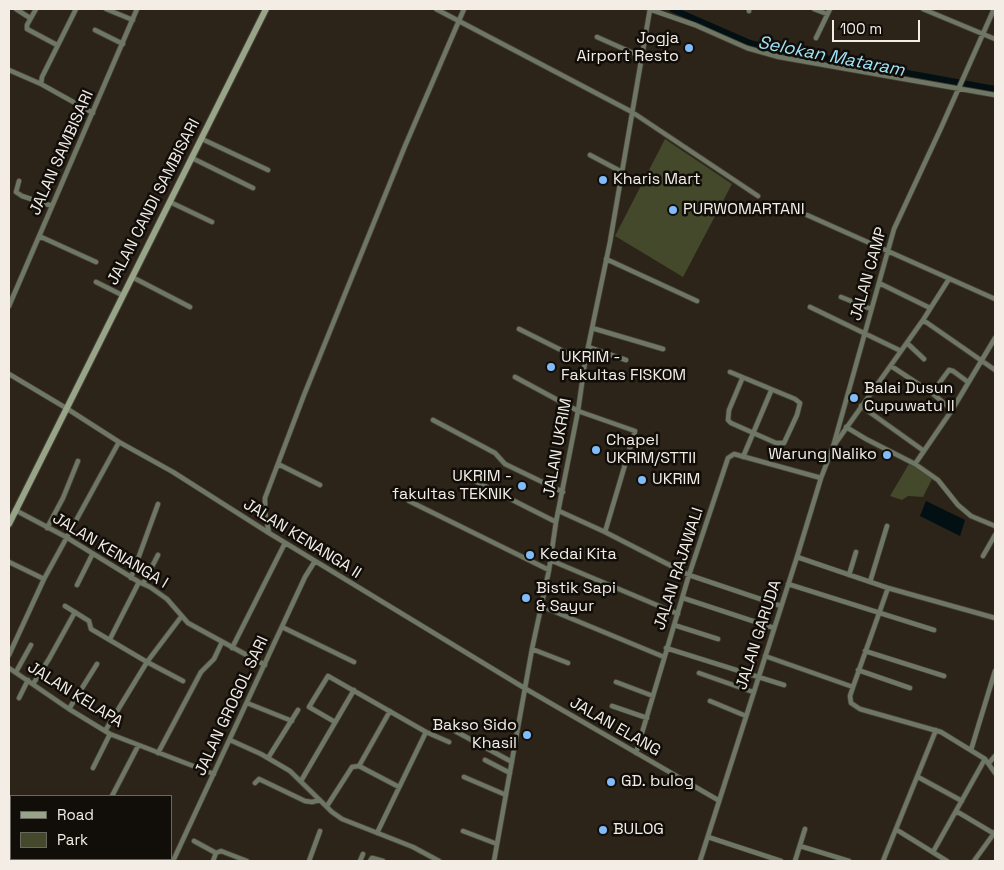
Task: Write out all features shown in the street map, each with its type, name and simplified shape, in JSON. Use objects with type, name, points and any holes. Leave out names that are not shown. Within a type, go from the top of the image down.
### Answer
[{"type":"street","points":[[16,9],[30,18]]},
{"type":"street","points":[[36,9],[27,25],[29,30],[58,45]]},
{"type":"street","points":[[41,84],[42,77],[76,9]]},
{"type":"street","points":[[106,9],[133,20]]},
{"type":"street","name":"JALAN SAMBISARI","points":[[9,306],[137,9]]},
{"type":"street","name":"JALAN CANDI SAMBISARI","points":[[9,524],[266,9]]},
{"type":"street","points":[[436,9],[632,112],[758,196]]},
{"type":"street","points":[[269,533],[264,505],[265,498],[304,395],[405,146],[464,9]]},
{"type":"street","points":[[650,9],[747,48],[779,57],[960,86],[995,95]]},
{"type":"street","name":"JALAN UKRIM","points":[[494,861],[532,649],[549,570],[556,522],[578,411],[585,362],[622,172],[650,9]]},
{"type":"street","points":[[814,9],[827,14]]},
{"type":"street","points":[[816,38],[830,9]]},
{"type":"street","points":[[923,9],[995,39]]},
{"type":"street","name":"JALAN CAMP","points":[[820,478],[833,447],[887,252],[899,216],[994,9]]},
{"type":"street","points":[[95,30],[123,44]]},
{"type":"street","points":[[598,37],[642,57]]},
{"type":"street","points":[[9,70],[41,84],[93,113]]},
{"type":"street","points":[[202,139],[268,170]]},
{"type":"street","points":[[590,155],[622,172]]},
{"type":"street","points":[[192,158],[253,188]]},
{"type":"street","points":[[19,180],[16,192],[22,196],[52,206]]},
{"type":"street","points":[[170,202],[212,222]]},
{"type":"street","points":[[807,215],[995,299]]},
{"type":"street","points":[[39,236],[96,262]]},
{"type":"street","points":[[606,259],[697,301]]},
{"type":"street","points":[[132,278],[190,307]]},
{"type":"street","points":[[833,447],[923,320],[949,279]]},
{"type":"street","points":[[96,282],[122,296]]},
{"type":"street","points":[[879,283],[930,308]]},
{"type":"street","points":[[9,292],[14,295]]},
{"type":"street","points":[[842,296],[871,309]]},
{"type":"street","points":[[810,307],[901,351]]},
{"type":"street","points":[[923,320],[995,370]]},
{"type":"street","points":[[592,328],[663,349]]},
{"type":"street","points":[[519,329],[585,362]]},
{"type":"street","points":[[915,464],[952,410],[995,338]]},
{"type":"street","points":[[907,343],[924,359]]},
{"type":"street","points":[[588,347],[626,360]]},
{"type":"street","points":[[891,366],[932,393],[952,410]]},
{"type":"street","points":[[932,393],[949,370],[968,382]]},
{"type":"street","points":[[730,372],[771,391],[795,399],[800,403],[784,443],[781,444],[753,433],[731,422],[727,417],[742,378]]},
{"type":"street","name":"JALAN KENANGA II","points":[[9,374],[119,442],[173,472],[314,561],[526,689]]},
{"type":"street","points":[[515,377],[578,411],[635,431],[605,532]]},
{"type":"street","points":[[771,391],[743,457],[820,478]]},
{"type":"street","points":[[861,406],[924,451]]},
{"type":"street","points":[[432,420],[495,453],[505,464],[563,492]]},
{"type":"street","points":[[846,427],[915,464],[938,480],[958,505],[971,516],[995,526]]},
{"type":"street","points":[[9,655],[44,579],[119,442]]},
{"type":"street","name":"JALAN RAJAWALI","points":[[636,752],[654,696],[666,648],[728,458],[734,454],[743,457]]},
{"type":"street","points":[[47,528],[63,498],[78,462]]},
{"type":"street","points":[[278,464],[320,485]]},
{"type":"street","points":[[466,476],[556,522]]},
{"type":"street","name":"JALAN GARUDA","points":[[700,861],[797,557],[820,478]]},
{"type":"street","points":[[409,501],[549,570]]},
{"type":"street","points":[[131,578],[158,504]]},
{"type":"street","name":"JALAN KENANGA I","points":[[15,510],[66,537],[92,555],[162,595],[188,623],[265,665]]},
{"type":"street","points":[[559,511],[689,575],[781,606]]},
{"type":"street","points":[[870,582],[887,526]]},
{"type":"street","points":[[983,556],[995,535]]},
{"type":"street","points":[[232,648],[285,543]]},
{"type":"street","points":[[849,574],[856,552]]},
{"type":"street","points":[[110,639],[158,554]]},
{"type":"street","points":[[77,585],[92,555]]},
{"type":"street","points":[[797,557],[888,588],[995,618]]},
{"type":"street","points":[[550,560],[678,614]]},
{"type":"street","name":"JALAN GROGOL SARI","points":[[172,860],[314,561]]},
{"type":"street","points":[[9,562],[44,579]]},
{"type":"street","points":[[788,584],[934,630]]},
{"type":"street","points":[[888,588],[858,670],[850,696],[851,702],[860,709],[936,730],[987,761],[995,773]]},
{"type":"street","points":[[683,598],[774,628]]},
{"type":"street","points":[[65,606],[89,621],[92,629],[183,681]]},
{"type":"street","points":[[541,606],[664,657]]},
{"type":"street","points":[[33,684],[75,612]]},
{"type":"street","points":[[105,731],[147,662],[181,617]]},
{"type":"street","points":[[674,625],[718,639]]},
{"type":"street","points":[[282,627],[354,662]]},
{"type":"street","points":[[158,753],[201,672],[214,659],[222,642]]},
{"type":"street","points":[[16,672],[31,645]]},
{"type":"street","points":[[666,648],[784,685]]},
{"type":"street","points":[[532,649],[568,664]]},
{"type":"street","points":[[865,651],[944,676]]},
{"type":"street","points":[[765,656],[853,687]]},
{"type":"street","points":[[69,709],[97,664]]},
{"type":"street","name":"JALAN KELAPA","points":[[9,668],[69,709],[110,734],[214,774]]},
{"type":"street","points":[[858,670],[910,688]]},
{"type":"street","points":[[970,750],[995,671]]},
{"type":"street","points":[[699,673],[753,692]]},
{"type":"street","points":[[335,722],[309,707],[328,676],[426,732],[449,742]]},
{"type":"street","points":[[19,698],[28,680]]},
{"type":"street","points":[[616,682],[654,696]]},
{"type":"street","name":"JALAN ELANG","points":[[526,689],[718,800]]},
{"type":"street","points":[[301,781],[354,690]]},
{"type":"street","points":[[710,702],[746,716]]},
{"type":"street","points":[[247,703],[292,721]]},
{"type":"street","points":[[612,706],[647,718]]},
{"type":"street","points":[[268,758],[298,710]]},
{"type":"street","points":[[359,766],[390,711]]},
{"type":"street","points":[[883,861],[936,730]]},
{"type":"street","points":[[455,731],[512,762]]},
{"type":"street","points":[[377,833],[426,732]]},
{"type":"street","points":[[93,768],[110,734]]},
{"type":"street","points":[[230,740],[290,771],[342,819],[413,847],[438,861]]},
{"type":"street","points":[[113,795],[138,746]]},
{"type":"street","points":[[934,852],[956,811],[987,761],[995,756]]},
{"type":"street","points":[[486,760],[510,773]]},
{"type":"street","points":[[327,806],[352,767],[359,766],[399,787]]},
{"type":"street","points":[[464,777],[506,795]]},
{"type":"street","points":[[918,777],[962,801]]},
{"type":"street","points":[[255,783],[259,778],[305,801],[320,800]]},
{"type":"street","points":[[956,811],[994,832],[974,861]]},
{"type":"street","points":[[795,861],[804,829]]},
{"type":"street","points":[[896,830],[947,861]]},
{"type":"street","points":[[309,861],[320,831]]},
{"type":"street","points":[[463,831],[497,844]]},
{"type":"street","points":[[708,837],[781,861]]},
{"type":"street","points":[[194,841],[216,853]]},
{"type":"street","points":[[800,846],[849,861]]},
{"type":"street","points":[[213,861],[216,853],[221,850],[247,861]]},
{"type":"street","points":[[360,861],[363,854]]},
{"type":"street","points":[[370,861],[372,858],[383,861]]},
{"type":"green space","name":"PURWOMARTANI","points":[[665,139],[732,184],[683,277],[615,236]]},
{"type":"green space","points":[[910,462],[932,479],[923,497],[908,496],[902,500],[890,496]]},
{"type":"shaded area","points":[[926,501],[965,520],[960,536],[920,516]]},
{"type":"waterway","name":"Selokan Mataram","points":[[672,9],[750,43],[764,47],[995,89]]},
{"type":"place","name":"Jogja Airport Resto","points":[[689,48]]},
{"type":"place","name":"Kharis Mart","points":[[603,180]]},
{"type":"place","name":"PURWOMARTANI","points":[[673,210]]},
{"type":"place","name":"UKRIM - Fakultas FISKOM","points":[[551,367]]},
{"type":"place","name":"Balai Dusun Cupuwatu II","points":[[854,398]]},
{"type":"place","name":"Chapel UKRIM/STTII","points":[[596,450]]},
{"type":"place","name":"Warung Naliko","points":[[887,455]]},
{"type":"place","name":"UKRIM","points":[[642,480]]},
{"type":"place","name":"UKRIM - fakultas TEKNIK","points":[[522,486]]},
{"type":"place","name":"Kedai Kita","points":[[530,555]]},
{"type":"place","name":"Bistik Sapi & Sayur","points":[[526,598]]},
{"type":"place","name":"Bakso Sido Khasil","points":[[527,735]]},
{"type":"place","name":"GD. bulog","points":[[611,782]]},
{"type":"place","name":"BULOG","points":[[603,830]]}]
